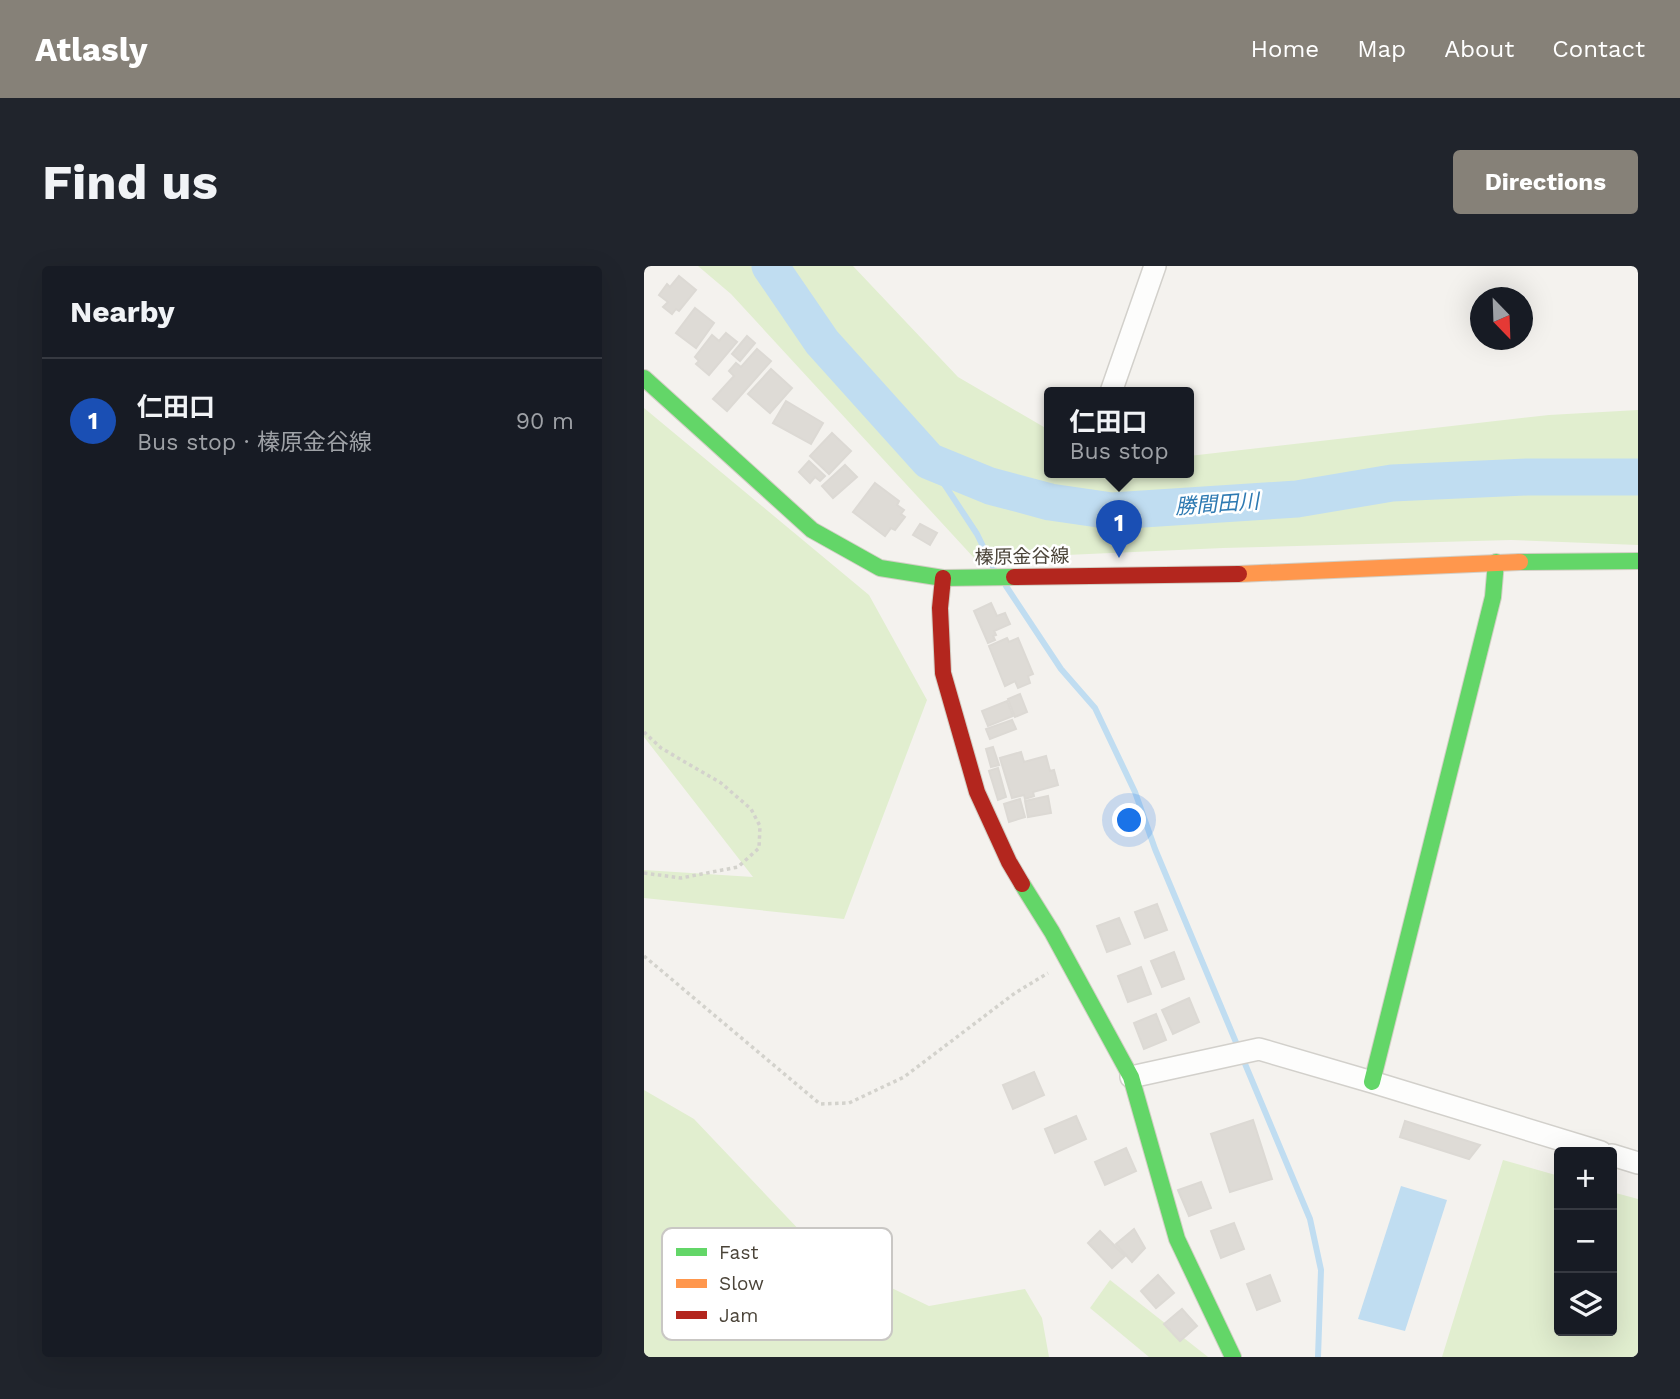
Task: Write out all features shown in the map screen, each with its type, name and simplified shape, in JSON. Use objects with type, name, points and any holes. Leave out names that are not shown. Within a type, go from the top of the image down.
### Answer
[{"type":"street","points":[[1113,387],[1155,266]]},
{"type":"street","name":"榛原金谷線","points":[[644,378],[812,530],[880,568],[911,574],[943,578],[1237,574],[1496,562],[1638,561]]},
{"type":"street","points":[[1372,1082],[1493,597],[1496,562]]},
{"type":"street","points":[[943,578],[940,608],[943,673],[977,792],[1009,862],[1052,932],[1131,1077],[1177,1239],[1233,1357]]},
{"type":"street","points":[[1131,1077],[1259,1049],[1585,1147]]},
{"type":"street","points":[[1617,1157],[1638,1163]]},
{"type":"path","points":[[644,732],[661,748],[720,783],[751,810],[761,826],[759,848],[738,867],[681,878],[644,873]]},
{"type":"path","points":[[644,956],[820,1104],[849,1102],[904,1077],[1015,993],[1068,962]]},
{"type":"green space","points":[[698,266],[853,266],[958,377],[1044,427],[1044,478],[1194,478],[1194,455],[1549,415],[1638,410],[1638,545],[1511,540],[1223,548],[975,559],[731,294]]},
{"type":"green space","points":[[644,408],[869,595],[927,700],[844,919],[644,898],[644,870],[753,877],[644,737]]},
{"type":"green space","points":[[644,1090],[694,1119],[797,1228],[662,1228],[662,1340],[892,1340],[892,1288],[929,1306],[1025,1289],[1042,1318],[1049,1357],[644,1357]]},
{"type":"green space","points":[[1503,1160],[1554,1175],[1554,1336],[1617,1336],[1617,1193],[1638,1199],[1638,1357],[1442,1357]]},
{"type":"green space","points":[[1110,1280],[1208,1357],[1149,1357],[1090,1308]]},
{"type":"water","points":[[1401,1186],[1447,1200],[1405,1331],[1358,1319]]},
{"type":"building","points":[[679,276],[696,290],[679,311],[676,309],[672,314],[663,307],[668,302],[659,295],[667,284],[670,287]]},
{"type":"building","points":[[695,308],[714,323],[696,348],[676,333]]},
{"type":"building","points":[[726,333],[737,342],[709,375],[696,364],[699,361],[695,357],[712,335],[719,341]]},
{"type":"building","points":[[747,336],[755,343],[740,361],[732,354]]},
{"type":"building","points":[[757,349],[771,361],[727,411],[713,399],[734,376],[729,371],[736,363],[741,367]]},
{"type":"building","points":[[771,369],[792,388],[770,413],[748,394]]},
{"type":"building","points":[[786,401],[823,423],[811,444],[773,423]]},
{"type":"building","points":[[832,433],[851,451],[829,474],[810,456]]},
{"type":"building","points":[[809,461],[825,476],[820,481],[815,477],[810,483],[799,472]]},
{"type":"building","points":[[845,465],[857,477],[833,498],[822,486]]},
{"type":"building","points":[[875,483],[899,501],[897,505],[904,510],[901,514],[905,517],[895,530],[891,528],[885,536],[853,512]]},
{"type":"building","points":[[920,524],[937,533],[930,545],[913,535]]},
{"type":"building","points":[[991,603],[997,616],[1005,613],[1010,624],[994,631],[995,640],[988,643],[974,611]]},
{"type":"building","points":[[1007,638],[1009,642],[1018,638],[1033,674],[1028,676],[1030,683],[1018,688],[1015,681],[1005,686],[989,646]]},
{"type":"building","points":[[1020,694],[1027,712],[1015,717],[1008,699]]},
{"type":"building","points":[[1007,701],[1013,716],[988,726],[982,711]]},
{"type":"building","points":[[1012,720],[1016,729],[990,739],[986,729]]},
{"type":"building","points":[[993,747],[999,765],[991,767],[986,749]]},
{"type":"building","points":[[1021,752],[1024,762],[1046,756],[1058,785],[1033,792],[1034,796],[1025,799],[1024,795],[1012,798],[1000,758]]},
{"type":"building","points":[[998,768],[1006,797],[998,800],[989,771]]},
{"type":"building","points":[[1048,796],[1051,813],[1028,817],[1025,801]]},
{"type":"building","points":[[1020,799],[1025,817],[1009,822],[1004,804]]},
{"type":"building","points":[[1157,904],[1167,930],[1145,938],[1135,912]]},
{"type":"building","points":[[1119,918],[1130,944],[1107,952],[1097,926]]},
{"type":"building","points":[[1174,952],[1184,979],[1162,987],[1151,961]]},
{"type":"building","points":[[1141,967],[1151,994],[1128,1002],[1118,976]]},
{"type":"building","points":[[1189,998],[1199,1022],[1173,1034],[1162,1010]]},
{"type":"building","points":[[1156,1014],[1166,1040],[1144,1049],[1134,1023]]},
{"type":"building","points":[[1034,1072],[1044,1095],[1013,1109],[1003,1085]]},
{"type":"building","points":[[1076,1116],[1086,1139],[1055,1153],[1045,1129]]},
{"type":"building","points":[[1253,1120],[1272,1179],[1230,1192],[1211,1134]]},
{"type":"building","points":[[1405,1121],[1480,1145],[1469,1159],[1400,1137]]},
{"type":"building","points":[[1126,1148],[1136,1171],[1105,1185],[1095,1162]]},
{"type":"building","points":[[1201,1182],[1211,1208],[1189,1216],[1178,1190]]},
{"type":"building","points":[[1234,1223],[1244,1249],[1221,1258],[1211,1231]]},
{"type":"building","points":[[1134,1229],[1145,1248],[1132,1262],[1116,1244]]},
{"type":"building","points":[[1100,1231],[1125,1256],[1112,1268],[1088,1243]]},
{"type":"building","points":[[1158,1275],[1174,1293],[1156,1308],[1141,1291]]},
{"type":"building","points":[[1270,1275],[1280,1301],[1257,1310],[1247,1284]]},
{"type":"building","points":[[1182,1309],[1197,1326],[1180,1341],[1164,1324]]},
{"type":"waterway","name":"勝間田川","points":[[770,266],[822,342],[929,461],[990,486],[1050,502],[1112,511],[1297,499],[1392,483],[1527,477],[1638,477]]},
{"type":"waterway","points":[[929,461],[977,534],[994,569]]},
{"type":"waterway","points":[[1006,586],[1061,669],[1095,708],[1135,792],[1155,849],[1310,1219],[1321,1270],[1318,1357]]},
{"type":"traffic: fast","points":[[644,378],[812,530],[880,568],[943,578],[1014,577]]},
{"type":"traffic: fast","points":[[1520,562],[1638,561]]},
{"type":"traffic: fast","points":[[1372,1082],[1493,597],[1496,562]]},
{"type":"traffic: fast","points":[[1022,884],[1052,932],[1131,1077],[1177,1239],[1233,1357]]},
{"type":"traffic: slow","points":[[1239,574],[1520,562]]},
{"type":"traffic: jam","points":[[1014,577],[1239,574]]},
{"type":"traffic: jam","points":[[943,578],[940,608],[943,673],[977,792],[1022,884]]},
{"type":"place","name":"仁田口","points":[[1119,558]]}]
